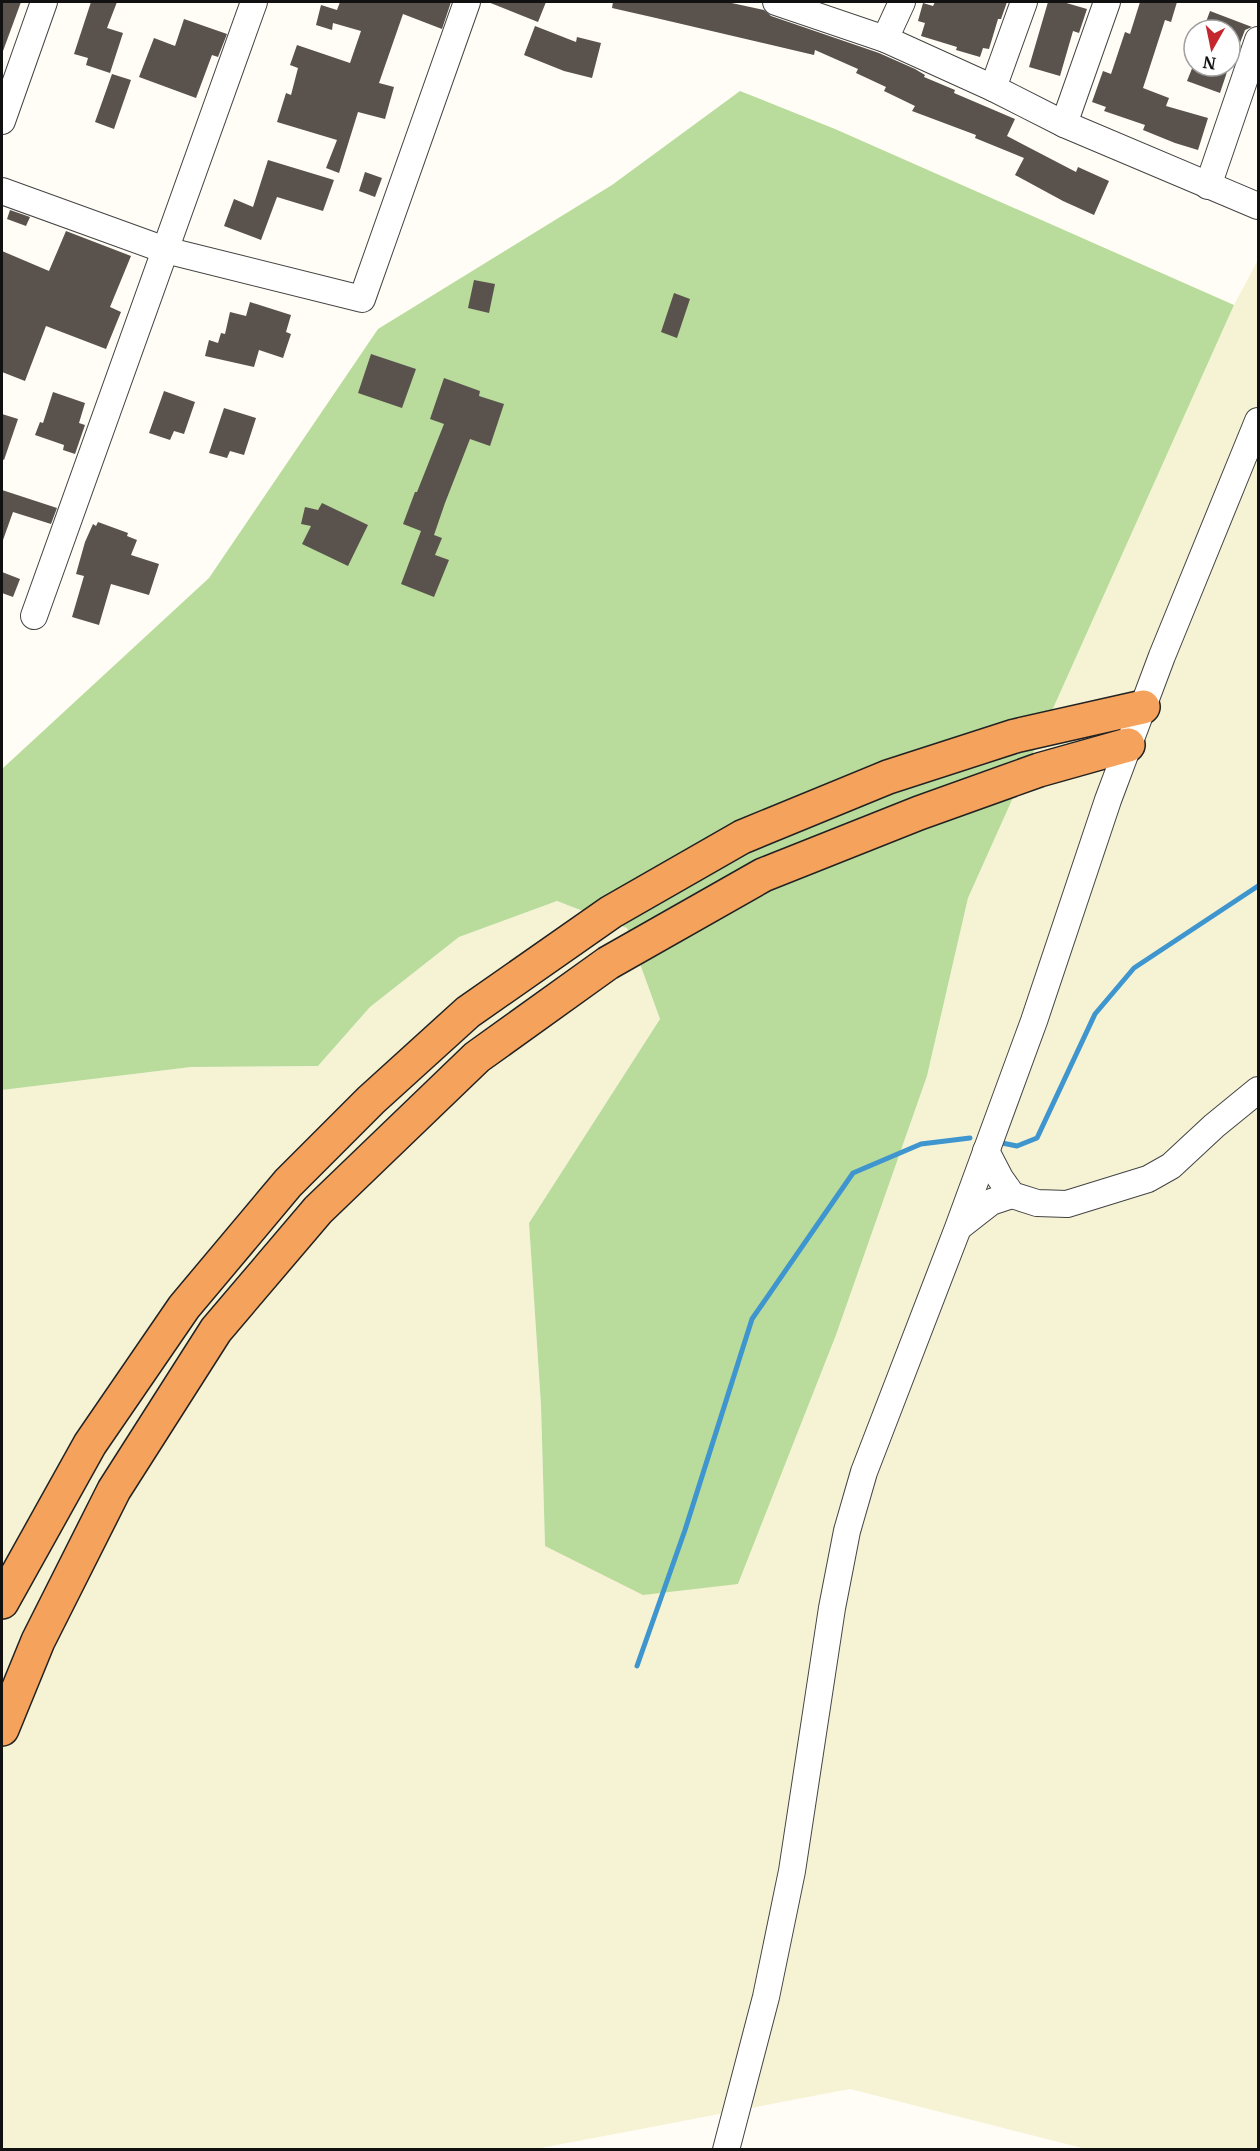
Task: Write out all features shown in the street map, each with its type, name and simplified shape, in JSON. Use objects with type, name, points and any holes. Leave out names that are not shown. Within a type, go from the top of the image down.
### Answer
[{"type":"highway","points":[[2,1602],[90,1444],[184,1307],[288,1183],[371,1100],[468,1012],[611,912],[742,837],[888,777],[1015,736],[1143,706]]},
{"type":"highway","points":[[2,1729],[38,1641],[114,1490],[216,1330],[318,1209],[477,1057],[608,963],[763,874],[919,813],[1039,770],[1128,745]]},
{"type":"street","points":[[2,122],[44,2]]},
{"type":"street","points":[[34,616],[254,2]]},
{"type":"street","points":[[2,191],[165,250],[362,299],[467,2]]},
{"type":"street","points":[[777,2],[885,39],[993,88],[1064,124],[1258,206]]},
{"type":"street","points":[[885,39],[902,2]]},
{"type":"street","points":[[993,88],[1024,2]]},
{"type":"street","points":[[1064,124],[1107,2]]},
{"type":"street","points":[[1208,186],[1258,40]]},
{"type":"street","points":[[726,2150],[766,1997],[792,1871],[830,1619],[847,1531],[864,1472],[958,1228],[1034,1021],[1128,745],[1258,421]]},
{"type":"street","points":[[958,1228],[991,1202],[1012,1195],[1037,1203],[1067,1204],[1148,1179],[1171,1166],[1214,1126],[1258,1090]]},
{"type":"street","points":[[986,1150],[1000,1178],[1012,1195]]},
{"type":"shaded area","points":[[1258,260],[1258,2149],[1086,2149],[850,2089],[536,2149],[2,2149],[2,1090],[191,1067],[318,1066],[370,1007],[459,937],[557,901],[627,928],[660,1019],[529,1223],[541,1406],[545,1546],[738,1584],[836,1335],[927,1076],[968,898],[1234,305]]},
{"type":"green space","points":[[740,91],[835,129],[1234,305],[968,898],[927,1076],[836,1335],[738,1584],[643,1595],[545,1546],[541,1406],[529,1223],[660,1019],[627,928],[557,901],[459,937],[370,1007],[318,1066],[191,1067],[2,1090],[2,769],[209,578],[378,329],[612,185]]},
{"type":"building","points":[[2,2],[21,2],[3,51],[2,50]]},
{"type":"building","points":[[91,2],[117,2],[107,28],[123,33],[110,73],[86,65],[88,58],[74,54]]},
{"type":"building","points":[[340,2],[451,2],[442,29],[403,14],[379,83],[394,87],[385,119],[358,112],[339,173],[326,168],[337,140],[277,122],[286,93],[291,95],[298,68],[290,65],[297,45],[350,63],[361,31],[333,23],[332,30],[316,25],[321,5],[337,10]]},
{"type":"building","points":[[488,2],[546,2],[538,22]]},
{"type":"building","points":[[613,2],[727,2],[764,10],[771,16],[879,53],[915,69],[925,75],[924,77],[955,90],[954,93],[1015,119],[1007,136],[1076,172],[1078,167],[1109,181],[1094,215],[1015,175],[1024,158],[975,138],[976,135],[912,111],[915,106],[884,91],[886,87],[856,73],[858,69],[815,50],[814,55],[612,8]]},
{"type":"building","points":[[935,2],[1007,2],[1001,19],[998,19],[989,49],[983,48],[980,57],[921,36],[925,23],[918,21],[923,3],[933,6]]},
{"type":"building","points":[[1048,2],[1063,2],[1087,9],[1079,33],[1073,31],[1060,76],[1029,67]]},
{"type":"building","points":[[1140,2],[1177,2],[1171,22],[1165,20],[1143,88],[1169,98],[1166,106],[1208,118],[1198,150],[1143,130],[1145,125],[1104,111],[1106,107],[1092,102],[1103,71],[1111,74],[1125,32],[1130,34]]},
{"type":"building","points":[[1210,11],[1228,18],[1207,18]]},
{"type":"building","points":[[184,19],[227,34],[218,57],[212,55],[196,98],[139,77],[154,38],[175,46]]},
{"type":"building","points":[[1242,23],[1252,27],[1245,30],[1242,38]]},
{"type":"building","points":[[535,26],[576,42],[577,37],[601,43],[592,78],[564,71],[524,55]]},
{"type":"building","points":[[112,74],[131,80],[114,129],[95,122]]},
{"type":"building","points":[[1188,78],[1225,78],[1220,93],[1187,81]]},
{"type":"building","points":[[268,160],[334,180],[323,211],[277,197],[261,240],[224,226],[234,199],[253,207]]},
{"type":"building","points":[[365,172],[382,178],[375,197],[359,191]]},
{"type":"building","points":[[10,210],[30,217],[26,226],[7,219]]},
{"type":"building","points":[[66,231],[131,256],[110,307],[121,312],[106,349],[46,326],[25,381],[2,372],[2,251],[49,271]]},
{"type":"building","points":[[474,280],[495,284],[489,313],[468,308]]},
{"type":"building","points":[[674,293],[690,299],[677,338],[661,332]]},
{"type":"building","points":[[250,302],[291,315],[286,332],[291,334],[283,358],[259,350],[254,367],[205,356],[209,340],[218,343],[221,333],[225,334],[230,312],[246,316]]},
{"type":"building","points":[[371,354],[416,369],[402,408],[358,393]]},
{"type":"building","points":[[444,378],[480,391],[479,396],[504,404],[490,446],[470,439],[445,503],[434,535],[442,538],[435,555],[449,560],[434,597],[401,584],[421,531],[403,524],[444,424],[430,419]]},
{"type":"building","points":[[164,391],[195,402],[184,434],[174,431],[170,440],[149,433]]},
{"type":"building","points":[[53,392],[85,403],[79,423],[85,425],[75,454],[63,450],[64,445],[35,435],[40,422],[43,423]]},
{"type":"building","points":[[224,408],[256,418],[244,455],[230,451],[227,458],[209,453]]},
{"type":"building","points":[[2,414],[18,419],[4,460],[2,459]]},
{"type":"building","points":[[2,490],[57,508],[51,524],[13,512],[2,540]]},
{"type":"building","points":[[322,503],[368,525],[348,566],[302,544],[311,526],[301,524],[305,507],[318,510]]},
{"type":"building","points":[[98,522],[128,533],[127,536],[137,540],[131,555],[159,564],[149,595],[111,584],[99,625],[72,617],[84,576],[76,574],[85,542],[93,524],[96,526]]},
{"type":"building","points":[[2,572],[20,579],[13,597],[2,593]]},
{"type":"waterway","points":[[997,1142],[1017,1146],[1037,1138],[1095,1014],[1134,968],[1258,886]]},
{"type":"waterway","points":[[637,1666],[685,1530],[752,1319],[853,1173],[921,1144],[970,1138]]}]
